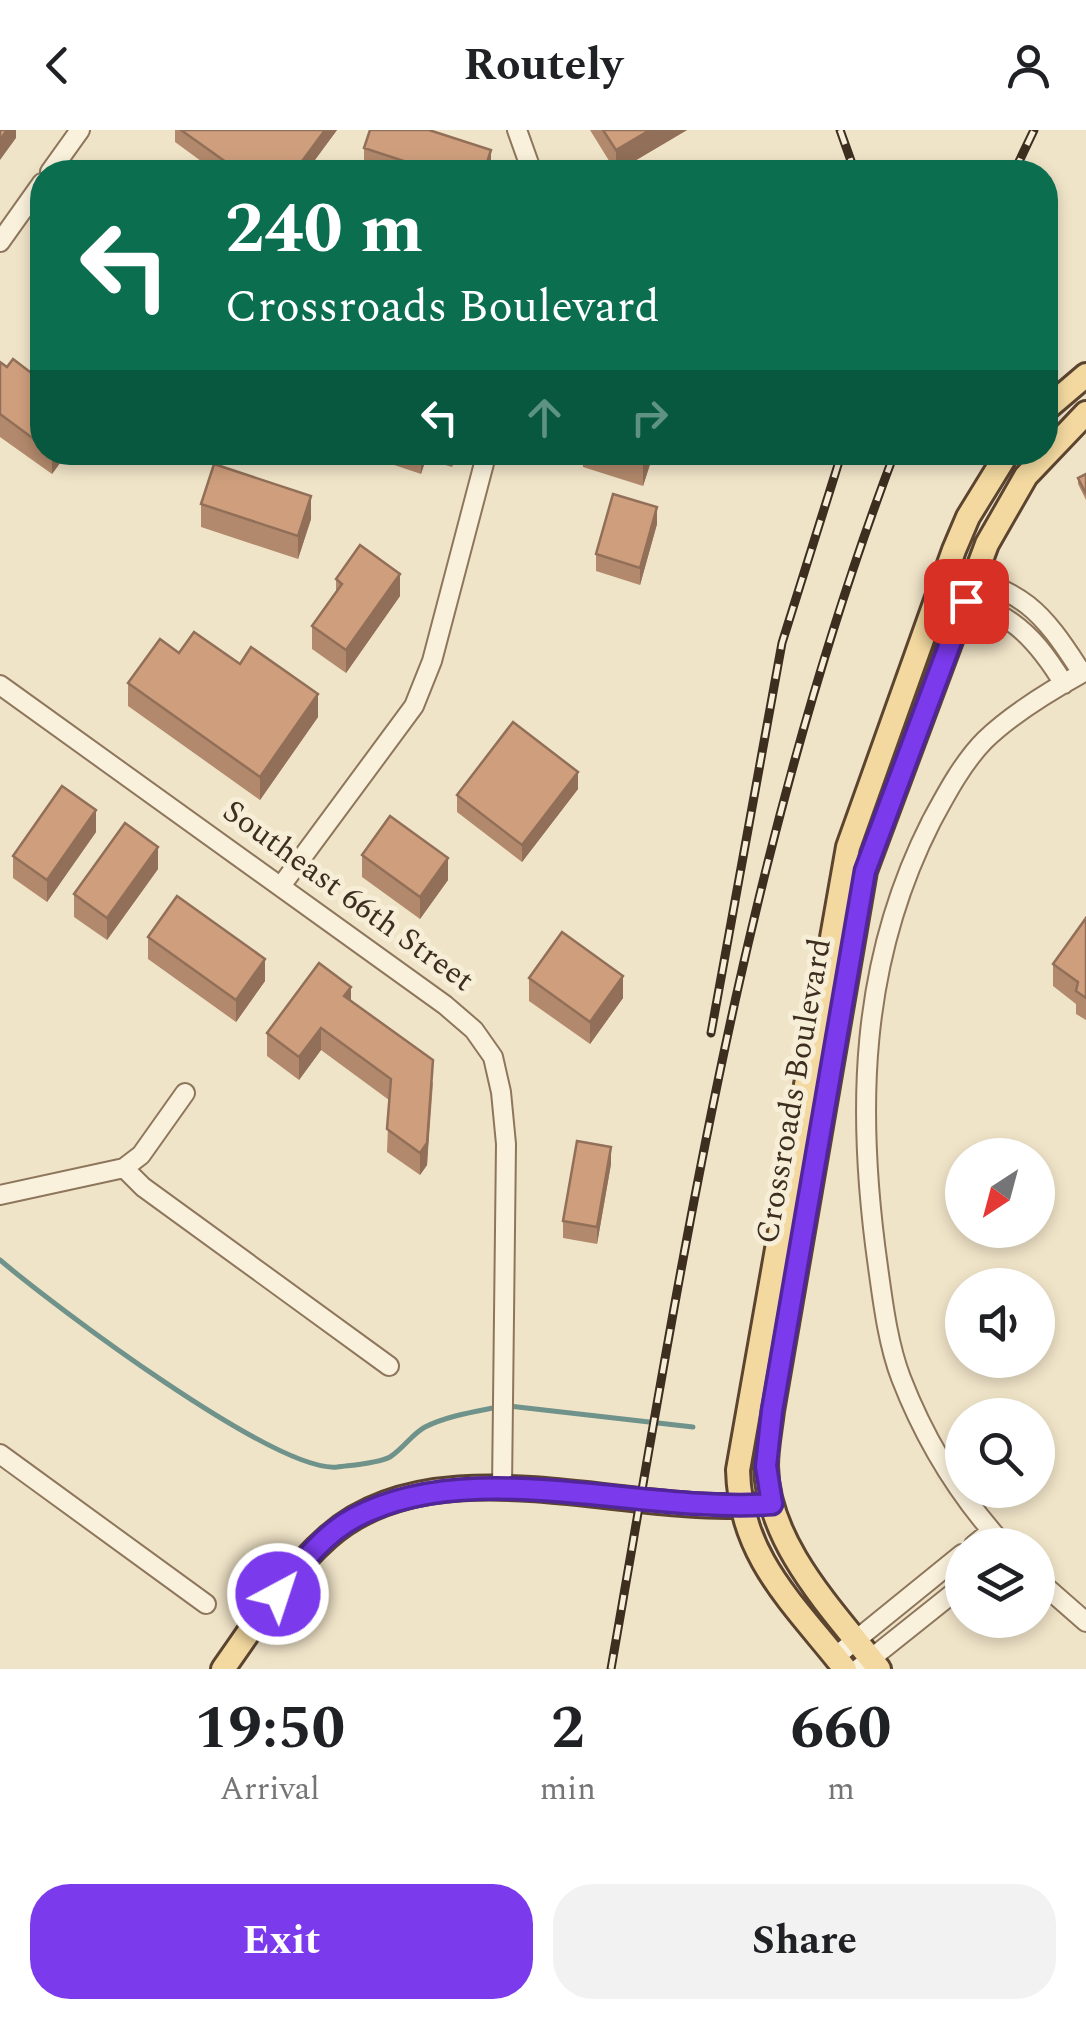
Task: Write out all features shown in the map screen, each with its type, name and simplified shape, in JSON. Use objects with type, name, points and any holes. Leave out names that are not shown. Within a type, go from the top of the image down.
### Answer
[{"type":"main road","points":[[1058,399],[1086,375]]},
{"type":"main road","name":"Crossroads Boulevard","points":[[1058,442],[1086,413]]},
{"type":"main road","name":"Crossroads Boulevard","points":[[739,1506],[738,1470],[848,848],[968,516],[1000,465]]},
{"type":"main road","name":"Crossroads Boulevard","points":[[772,1504],[766,1466],[772,1411],[865,871],[988,544],[1026,476],[1036,465]]},
{"type":"main road","points":[[222,1669],[302,1563],[352,1519],[413,1496],[502,1488],[670,1505],[772,1504],[801,1568],[866,1659]]},
{"type":"main road","points":[[739,1506],[748,1537],[764,1564],[840,1663]]},
{"type":"street","points":[[59,160],[80,130]]},
{"type":"street","points":[[517,130],[528,160]]},
{"type":"street","points":[[0,242],[30,200]]},
{"type":"street","points":[[281,886],[414,706],[432,662],[484,465]]},
{"type":"street","points":[[942,582],[1024,600],[1045,617],[1084,672],[985,740],[947,791],[910,864],[891,918],[874,1000],[863,1100],[869,1206],[880,1290],[900,1375],[943,1467],[990,1528]]},
{"type":"street","points":[[971,590],[1028,634],[1064,684]]},
{"type":"street","name":"Southeast 66th Street","points":[[0,685],[445,1005],[474,1030],[493,1057],[506,1144],[502,1488]]},
{"type":"street","points":[[0,1195],[124,1168],[142,1155],[186,1093]]},
{"type":"street","points":[[124,1168],[143,1187],[389,1366]]},
{"type":"street","points":[[0,1454],[206,1604]]},
{"type":"street","points":[[866,1659],[945,1573]]},
{"type":"street","points":[[1055,1595],[1086,1622]]},
{"type":"street","points":[[840,1663],[866,1659],[945,1599]]},
{"type":"building","points":[[181,130],[325,130],[303,160],[223,160]]},
{"type":"building","points":[[370,130],[429,130],[491,150],[488,160],[400,160],[364,148]]},
{"type":"building","points":[[603,130],[650,130],[616,150]]},
{"type":"building","points":[[13,359],[30,372],[30,436],[0,414],[0,362],[7,367]]},
{"type":"building","points":[[214,465],[311,496],[298,536],[201,504]]},
{"type":"building","points":[[1086,474],[1086,494],[1078,478]]},
{"type":"building","points":[[613,494],[657,507],[640,568],[596,554]]},
{"type":"building","points":[[360,545],[400,574],[346,650],[312,626],[342,584],[336,579]]},
{"type":"building","points":[[194,632],[240,664],[251,647],[318,694],[260,777],[128,683],[160,639],[179,653]]},
{"type":"building","points":[[513,722],[578,772],[522,845],[457,795]]},
{"type":"building","points":[[62,786],[96,810],[47,880],[13,856]]},
{"type":"building","points":[[390,816],[448,858],[420,897],[362,855]]},
{"type":"building","points":[[125,823],[158,847],[107,918],[74,894]]},
{"type":"building","points":[[177,896],[265,959],[236,1000],[148,937]]},
{"type":"building","points":[[1086,918],[1086,998],[1076,991],[1078,982],[1053,964]]},
{"type":"building","points":[[562,932],[623,976],[590,1022],[529,978]]},
{"type":"building","points":[[319,963],[351,987],[344,996],[433,1060],[427,1143],[420,1153],[387,1129],[391,1079],[321,1028],[299,1057],[267,1033]]},
{"type":"building","points":[[577,1141],[611,1147],[597,1227],[563,1221]]},
{"type":"waterway","points":[[0,1260],[166,1383],[266,1444],[307,1462],[337,1467],[378,1461],[390,1457],[433,1423],[498,1407]]},
{"type":"waterway","points":[[509,1406],[693,1427]]},
{"type":"railway","points":[[840,130],[851,160]]},
{"type":"railway","points":[[1020,160],[1034,130]]},
{"type":"railway","points":[[711,1033],[782,643],[838,465]]},
{"type":"railway","points":[[611,1669],[693,1207],[758,901],[797,750],[843,600],[890,465]]},
{"type":"route","points":[[278,1594],[302,1563],[352,1519],[413,1496],[456,1489],[502,1488],[718,1508],[772,1504],[766,1466],[772,1411],[865,871],[885,808],[966,601]]}]
